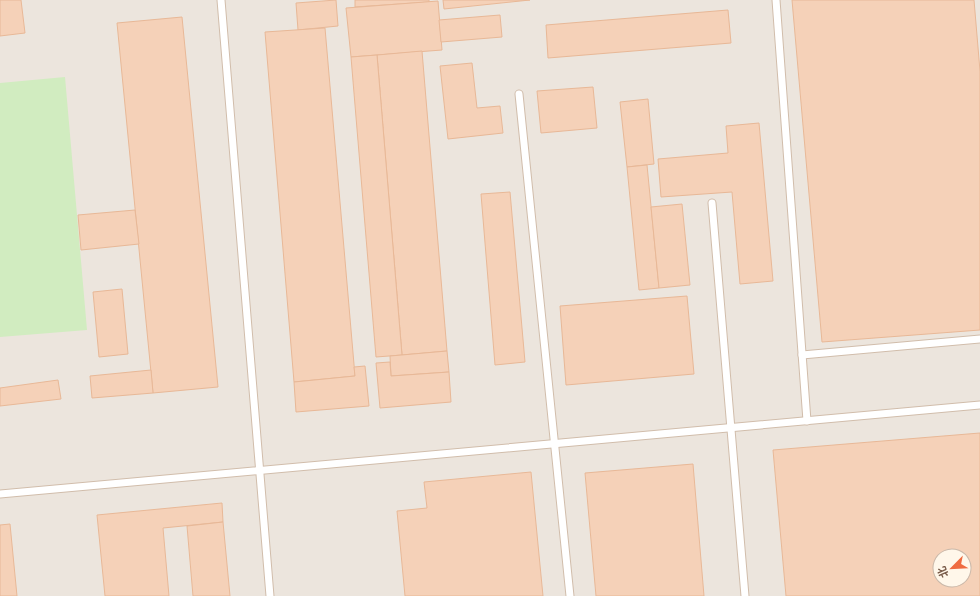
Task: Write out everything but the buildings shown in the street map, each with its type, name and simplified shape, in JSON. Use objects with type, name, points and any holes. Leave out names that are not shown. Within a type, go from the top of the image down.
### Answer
[{"type":"lane","points":[[221,0],[270,596]]},
{"type":"lane","points":[[776,0],[807,421]]},
{"type":"lane","points":[[519,94],[570,596]]},
{"type":"lane","points":[[712,203],[745,596]]},
{"type":"lane","points":[[802,355],[980,339]]},
{"type":"lane","points":[[0,494],[980,405]]},
{"type":"shaded area","points":[[0,0],[980,0],[980,596],[0,596]]},
{"type":"green space","points":[[65,77],[87,330],[0,337],[0,83]]}]
